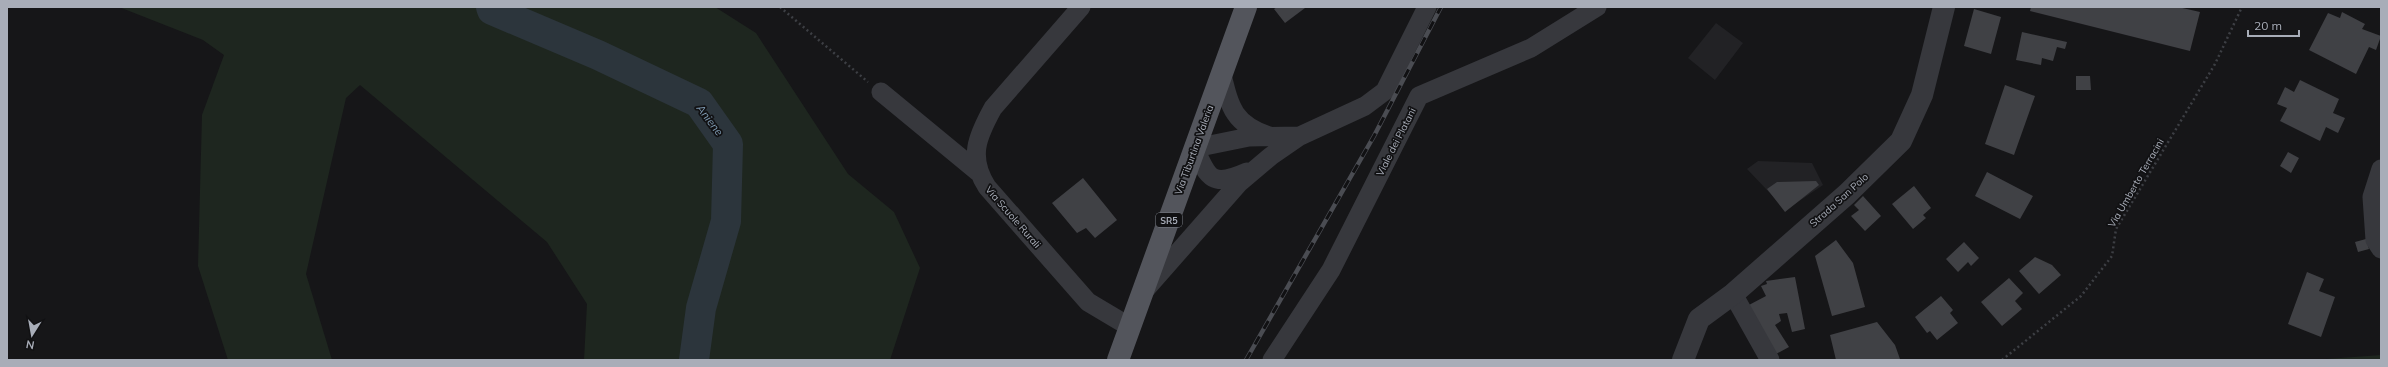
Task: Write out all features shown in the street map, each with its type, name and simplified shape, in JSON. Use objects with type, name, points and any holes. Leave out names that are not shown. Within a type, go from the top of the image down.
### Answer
[{"type":"main road","name":"Via Tiburtina Valeria","points":[[1118,360],[1246,7]]},
{"type":"street","name":"Via Scuole Rurali","points":[[1081,7],[993,108],[983,126],[977,142],[976,159],[978,172],[987,187],[1088,302],[1130,327]]},
{"type":"street","points":[[1143,293],[1199,226],[1239,183],[1258,167],[1300,136],[1365,106],[1385,91],[1428,7]]},
{"type":"street","name":"Viale dei Platani","points":[[1272,360],[1331,270],[1419,96],[1531,48],[1597,7]]},
{"type":"street","name":"Strada San Polo","points":[[1683,360],[1699,319],[1733,294],[1847,194],[1901,141],[1922,95],[1944,7]]},
{"type":"street","points":[[1222,75],[1229,106],[1240,119],[1256,132],[1272,137]]},
{"type":"street","points":[[881,92],[978,172]]},
{"type":"street","points":[[1258,167],[1234,178],[1219,180],[1205,172],[1195,148],[1249,137],[1300,136]]},
{"type":"street","points":[[2381,169],[2372,197],[2375,240],[2381,249]]},
{"type":"street","points":[[1733,294],[1770,360]]},
{"type":"path","points":[[780,7],[881,92]]},
{"type":"path","name":"Via Umberto Terracini","points":[[2002,360],[2080,296],[2112,256],[2116,229],[2215,64],[2242,7]]},
{"type":"shaded area","points":[[119,7],[715,7],[756,33],[848,174],[894,212],[920,268],[890,360],[584,360],[587,304],[547,242],[360,85],[346,98],[306,274],[332,360],[228,360],[198,266],[202,115],[224,55],[203,40]]},
{"type":"shaded area","points":[[1716,23],[1743,43],[1715,80],[1688,58]]},
{"type":"shaded area","points":[[1758,161],[1812,163],[1823,185],[1786,210],[1747,169]]},
{"type":"shaded area","points":[[2381,355],[2381,360],[2313,360]]},
{"type":"building","points":[[1277,7],[1305,8],[1285,23],[1274,9]]},
{"type":"building","points":[[2031,7],[2178,7],[2200,12],[2190,51],[2030,11]]},
{"type":"building","points":[[1974,9],[2001,17],[1991,54],[1964,46]]},
{"type":"building","points":[[2342,12],[2365,24],[2362,29],[2381,36],[2376,50],[2369,47],[2356,74],[2309,50],[2328,13],[2340,18]]},
{"type":"building","points":[[2022,32],[2067,42],[2065,49],[2057,47],[2053,61],[2042,58],[2041,65],[2016,60]]},
{"type":"building","points":[[2076,76],[2090,76],[2091,90],[2076,90]]},
{"type":"building","points":[[2300,80],[2339,99],[2333,113],[2345,118],[2338,133],[2326,127],[2320,141],[2280,121],[2287,108],[2277,104],[2285,87],[2294,92]]},
{"type":"building","points":[[2005,85],[2035,96],[2014,155],[1985,144]]},
{"type":"building","points":[[2288,152],[2299,158],[2291,173],[2280,166]]},
{"type":"building","points":[[1987,172],[2033,196],[2020,219],[1975,196]]},
{"type":"building","points":[[1083,178],[1117,220],[1095,238],[1086,228],[1077,233],[1052,203]]},
{"type":"building","points":[[1816,181],[1819,185],[1785,212],[1767,189],[1777,182]]},
{"type":"building","points":[[1914,186],[1931,208],[1923,215],[1926,218],[1913,229],[1892,204]]},
{"type":"building","points":[[1863,196],[1881,216],[1865,231],[1851,216],[1859,210],[1854,205]]},
{"type":"building","points":[[2366,239],[2369,249],[2358,252],[2355,242]]},
{"type":"building","points":[[1836,240],[1853,263],[1865,307],[1832,316],[1815,256]]},
{"type":"building","points":[[1964,242],[1979,258],[1971,266],[1968,262],[1958,272],[1946,259]]},
{"type":"building","points":[[2035,257],[2052,265],[2061,275],[2039,294],[2019,271]]},
{"type":"building","points":[[2307,272],[2324,279],[2319,291],[2335,297],[2321,337],[2288,324]]},
{"type":"building","points":[[1795,277],[1805,329],[1792,332],[1787,313],[1779,314],[1781,321],[1775,325],[1789,347],[1776,354],[1747,306],[1766,296],[1761,286],[1767,284],[1766,281]]},
{"type":"building","points":[[2009,278],[2023,293],[2015,301],[2022,309],[2002,326],[1981,302]]},
{"type":"building","points":[[1941,296],[1953,310],[1950,313],[1958,323],[1937,340],[1930,331],[1927,333],[1915,317]]},
{"type":"building","points":[[1877,322],[1895,345],[1900,359],[1836,360],[1830,335]]},
{"type":"waterway","name":"Aniene","points":[[491,7],[492,10],[598,55],[699,103],[728,144],[726,221],[701,308],[694,360]]},
{"type":"railway","points":[[1246,360],[1374,136],[1441,7]]}]
